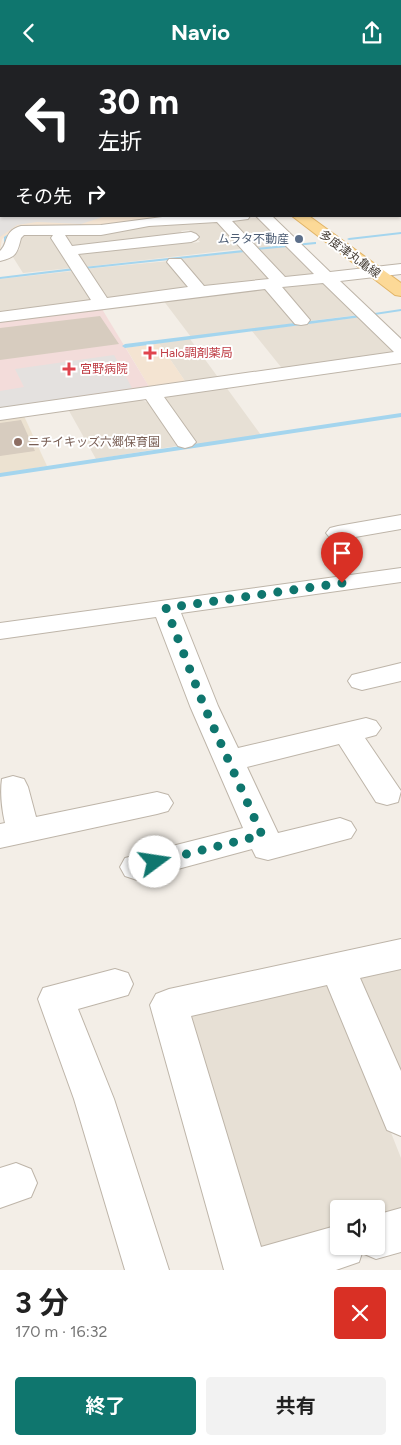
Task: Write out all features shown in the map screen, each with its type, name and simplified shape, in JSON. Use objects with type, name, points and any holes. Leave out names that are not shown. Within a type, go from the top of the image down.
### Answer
[{"type":"main road","name":"多度津丸亀線","points":[[299,217],[401,291]]},
{"type":"street","points":[[0,256],[7,254],[12,247],[11,242],[14,235],[21,231],[101,230],[149,222],[232,217]]},
{"type":"street","points":[[264,217],[401,349]]},
{"type":"street","points":[[221,218],[275,283],[301,320]]},
{"type":"street","points":[[55,233],[102,304]]},
{"type":"street","points":[[67,251],[191,237]]},
{"type":"street","points":[[175,261],[200,291]]},
{"type":"street","points":[[0,317],[200,291],[401,269]]},
{"type":"street","points":[[0,414],[401,357]]},
{"type":"street","points":[[152,393],[185,442]]},
{"type":"street","points":[[338,533],[401,521]]},
{"type":"street","points":[[0,631],[401,575]]},
{"type":"street","points":[[166,608],[204,706],[268,848],[340,830]]},
{"type":"street","points":[[362,681],[401,672]]},
{"type":"street","points":[[229,761],[357,731],[387,794]]},
{"type":"street","points":[[13,787],[11,834],[157,803]]},
{"type":"street","points":[[137,867],[262,835]]},
{"type":"street","points":[[246,1270],[169,1005],[401,954]]},
{"type":"street","points":[[338,968],[401,1117]]},
{"type":"street","points":[[115,984],[56,999],[94,1099],[147,1270]]},
{"type":"street","points":[[385,1234],[401,1230]]},
{"type":"street","points":[[257,1270],[330,1250]]},
{"type":"shaded area","points":[[0,217],[167,217],[84,227],[35,226],[20,228],[13,230],[2,239],[0,251]]},
{"type":"shaded area","points":[[0,217],[103,217],[81,224],[37,222],[17,225],[0,237]]},
{"type":"shaded area","points":[[260,218],[319,276],[285,278],[228,219]]},
{"type":"shaded area","points":[[216,219],[240,249],[84,267],[75,255],[83,250],[187,239],[192,243],[200,242],[189,230],[181,231],[183,234],[80,247],[71,245],[61,232],[152,223]]},
{"type":"shaded area","points":[[49,232],[71,268],[23,273],[11,254],[20,249],[17,244],[19,234]]},
{"type":"shaded area","points":[[247,251],[272,280],[204,288],[180,259]]},
{"type":"shaded area","points":[[169,261],[191,289],[103,299],[84,269]]},
{"type":"shaded area","points":[[73,271],[94,301],[0,312],[0,279]]},
{"type":"shaded area","points":[[325,281],[358,315],[310,321],[283,292],[283,286]]},
{"type":"shaded area","points":[[259,289],[270,291],[297,323],[191,337],[163,300]]},
{"type":"shaded area","name":"宮野病院","points":[[102,309],[151,390],[0,411],[0,321]]},
{"type":"shaded area","points":[[360,317],[400,355],[285,372],[252,331]]},
{"type":"shaded area","points":[[190,339],[220,380],[187,384],[159,343]]},
{"type":"shaded area","points":[[159,343],[187,384],[151,390],[126,348]]},
{"type":"shaded area","points":[[114,355],[132,388],[0,408],[0,391],[24,387],[15,369]]},
{"type":"shaded area","points":[[226,387],[261,435],[196,445],[163,400],[169,394]]},
{"type":"shaded area","points":[[139,399],[152,404],[177,446],[96,459],[68,409]]},
{"type":"shaded area","name":"ニチイキッズ六郷保育園","points":[[24,416],[47,466],[0,474],[0,419]]},
{"type":"shaded area","points":[[401,964],[401,1082],[358,978]]},
{"type":"shaded area","points":[[332,983],[401,1158],[401,1214],[385,1218],[385,1200],[330,1200],[330,1233],[264,1251],[255,1248],[188,1014]]},
{"type":"building","points":[[100,316],[119,344],[0,360],[0,328]]},
{"type":"building","points":[[21,420],[35,451],[0,456],[0,423]]},
{"type":"waterway","points":[[0,253],[6,245],[6,237],[17,230]]},
{"type":"waterway","points":[[349,239],[401,233]]},
{"type":"waterway","points":[[295,245],[315,243]]},
{"type":"waterway","points":[[256,249],[287,246]]},
{"type":"waterway","points":[[84,268],[243,251]]},
{"type":"waterway","points":[[0,278],[74,269]]},
{"type":"waterway","points":[[368,315],[401,310]]},
{"type":"waterway","points":[[125,346],[360,316]]},
{"type":"waterway","points":[[0,475],[401,415]]},
{"type":"place","name":"ムラタ不動産","points":[[299,239]]},
{"type":"place","name":"Halo調剤薬局","points":[[150,353]]},
{"type":"place","name":"宮野病院","points":[[69,369]]},
{"type":"place","name":"ニチイキッズ六郷保育園","points":[[18,442]]},
{"type":"route","points":[[155,862],[262,835],[204,706],[166,608],[342,583]]}]
